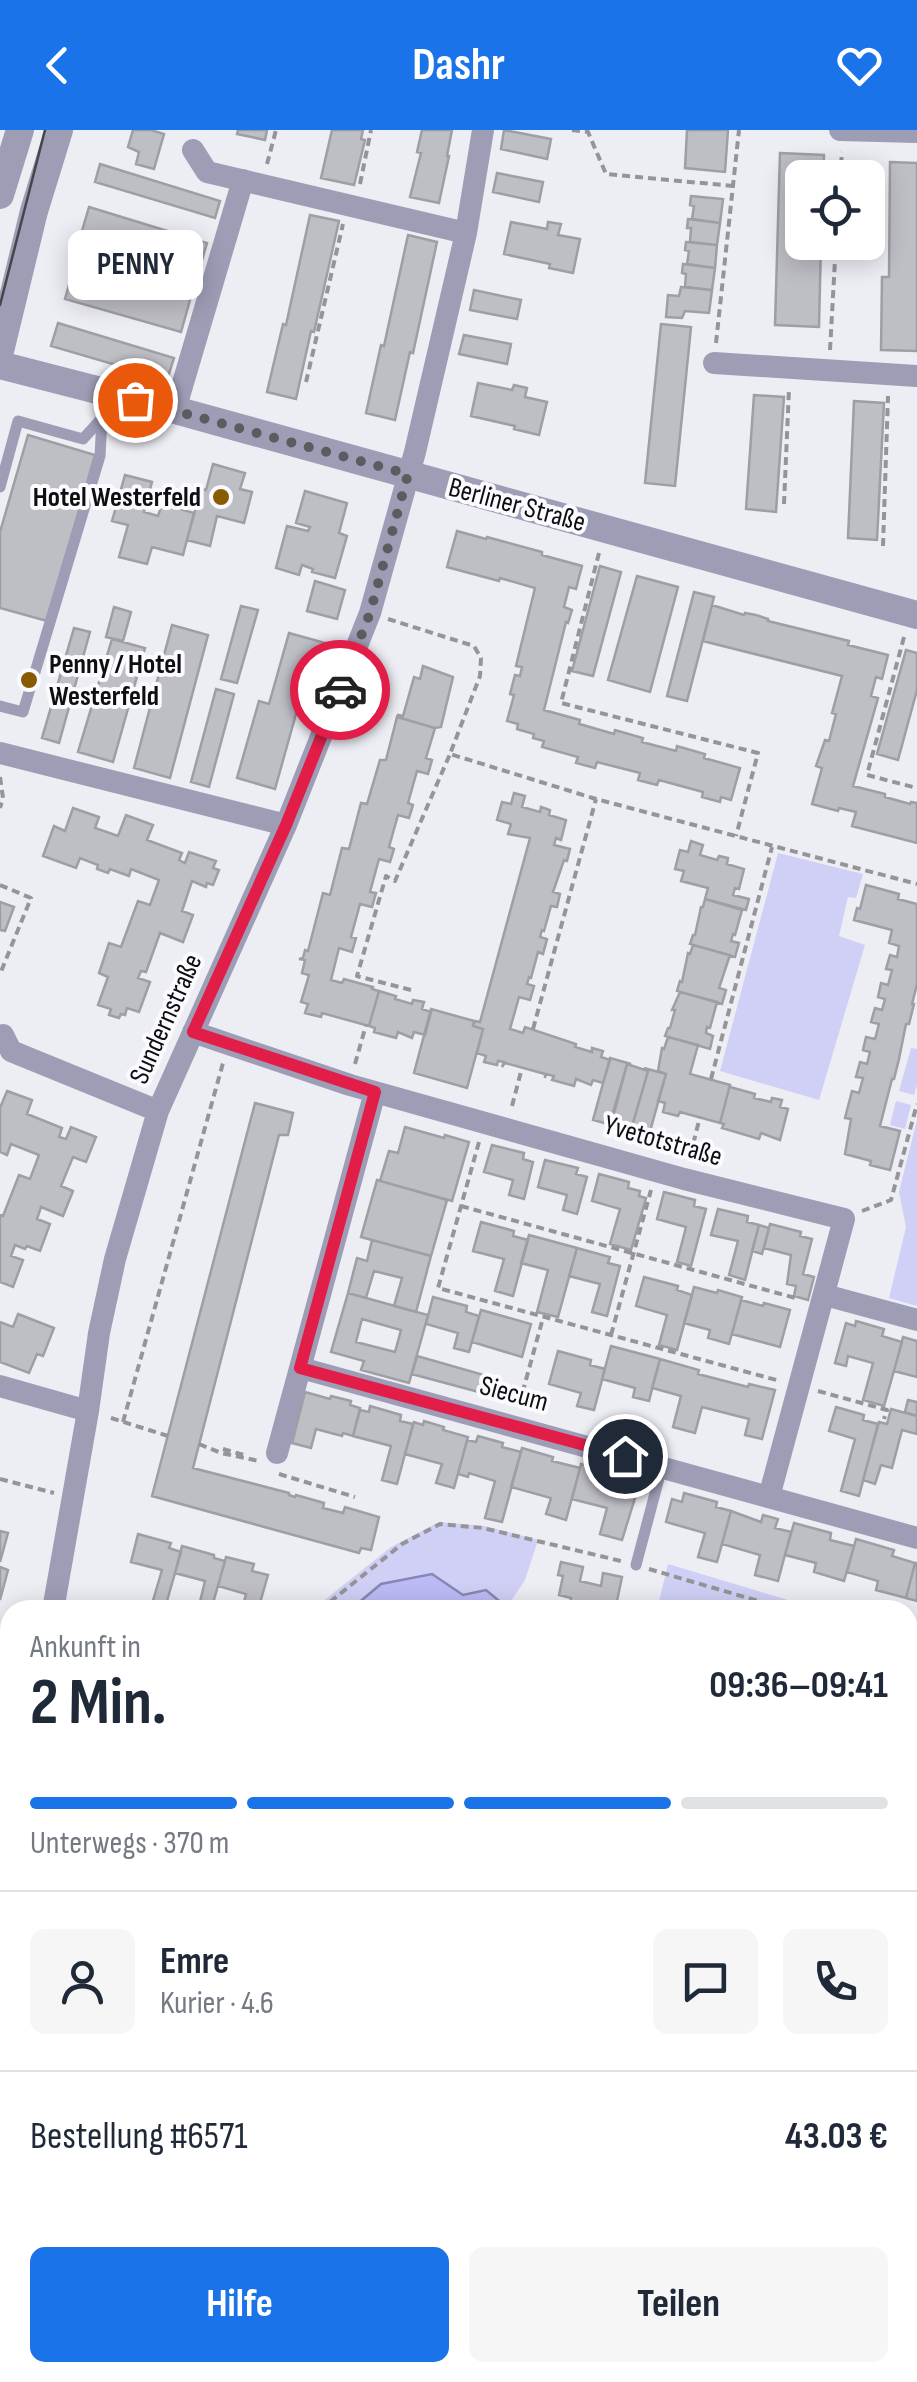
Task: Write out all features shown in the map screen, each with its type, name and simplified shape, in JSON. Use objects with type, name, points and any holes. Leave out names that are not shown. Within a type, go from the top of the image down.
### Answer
[{"type":"street","points":[[0,195],[6,159],[20,130]]},
{"type":"street","points":[[0,352],[58,130]]},
{"type":"street","name":"Sundernstraße","points":[[55,1600],[99,1333],[115,1259],[158,1111],[286,825],[370,613],[466,233],[483,130]]},
{"type":"street","points":[[840,130],[917,132]]},
{"type":"street","points":[[193,150],[206,172],[466,233]]},
{"type":"street","points":[[176,410],[252,182]]},
{"type":"street","points":[[714,362],[917,376]]},
{"type":"street","name":"Berliner Straße","points":[[0,365],[105,406],[176,410],[914,614]]},
{"type":"street","points":[[0,754],[286,825]]},
{"type":"street","name":"Yvetotstraße","points":[[193,1032],[350,1085],[684,1179],[844,1219]]},
{"type":"street","points":[[3,1035],[11,1051],[158,1111]]},
{"type":"street","points":[[273,1466],[375,1092]]},
{"type":"street","points":[[769,1497],[844,1219]]},
{"type":"street","points":[[823,1300],[917,1320]]},
{"type":"street","name":"Siecum","points":[[300,1368],[917,1538]]},
{"type":"street","points":[[0,1386],[88,1411]]},
{"type":"lane","points":[[0,487],[18,421],[83,439],[105,406]]},
{"type":"lane","points":[[0,706],[24,712],[100,456],[105,406]]},
{"type":"lane","points":[[636,1565],[662,1467]]},
{"type":"path","points":[[252,182],[276,130]]},
{"type":"path","points":[[306,382],[371,130]]},
{"type":"path","points":[[572,130],[588,132],[606,174],[733,186]]},
{"type":"path","points":[[714,362],[739,130]]},
{"type":"path","points":[[829,370],[835,260]]},
{"type":"path","points":[[784,504],[790,368]]},
{"type":"path","points":[[883,546],[889,374]]},
{"type":"path","points":[[605,529],[561,704],[758,753],[736,836]]},
{"type":"path","points":[[370,613],[474,646],[482,658],[480,676],[450,754],[395,880],[386,876],[357,976],[411,990]]},
{"type":"path","points":[[914,614],[868,775],[917,788]]},
{"type":"path","points":[[450,754],[596,799],[917,884]]},
{"type":"path","points":[[0,777],[0,808]]},
{"type":"path","points":[[533,1029],[596,799]]},
{"type":"path","points":[[711,1079],[772,847]]},
{"type":"path","points":[[0,885],[31,898],[0,974]]},
{"type":"path","points":[[376,990],[378,982]]},
{"type":"path","points":[[350,1085],[366,1025]]},
{"type":"path","points":[[123,1422],[228,1044]]},
{"type":"path","points":[[522,1068],[461,1206],[438,1288],[887,1410],[884,1419]]},
{"type":"path","points":[[844,1219],[892,1200],[917,1104]]},
{"type":"path","points":[[684,1179],[700,1117]]},
{"type":"path","points":[[611,1335],[656,1170]]},
{"type":"path","points":[[461,1206],[823,1300]]},
{"type":"path","points":[[514,1425],[543,1318]]},
{"type":"path","points":[[133,1426],[168,1436]]},
{"type":"path","points":[[199,1444],[355,1497]]},
{"type":"path","points":[[223,1449],[244,1454],[243,1459]]},
{"type":"path","points":[[253,1462],[260,1461],[264,1452],[273,1466]]},
{"type":"path","points":[[0,1479],[73,1498]]},
{"type":"path","points":[[332,1600],[402,1544],[440,1524],[483,1528],[636,1565],[755,1600]]},
{"type":"shaded area","points":[[778,853],[863,874],[856,898],[848,897],[839,936],[865,945],[819,1100],[720,1071]]},
{"type":"shaded area","points":[[911,1048],[917,1049],[914,1095],[899,1091]]},
{"type":"shaded area","points":[[896,1101],[911,1105],[905,1129],[890,1125]]},
{"type":"shaded area","points":[[917,1120],[917,1306],[889,1298],[906,1227],[899,1192]]},
{"type":"shaded area","points":[[439,1522],[485,1526],[538,1540],[525,1580],[512,1600],[498,1600],[486,1590],[463,1595],[432,1573],[381,1584],[362,1600],[325,1600],[391,1547]]},
{"type":"shaded area","points":[[668,1564],[788,1600],[659,1600]]},
{"type":"shaded area","points":[[432,1574],[463,1595],[486,1590],[498,1600],[362,1600],[381,1584]]},
{"type":"building","points":[[133,130],[164,134],[154,169],[136,164],[139,152],[128,147]]},
{"type":"building","points":[[238,130],[267,130],[265,140],[237,134]]},
{"type":"building","points":[[332,130],[363,130],[361,139],[365,140],[354,185],[321,178]]},
{"type":"building","points":[[422,130],[452,130],[439,203],[410,197],[421,153],[417,152]]},
{"type":"building","points":[[504,130],[551,139],[547,159],[501,149]]},
{"type":"building","points":[[687,130],[728,130],[725,172],[685,168]]},
{"type":"building","points":[[780,153],[824,155],[824,160],[785,160],[785,260],[821,260],[819,327],[775,325]]},
{"type":"building","points":[[890,162],[917,163],[917,351],[881,350],[882,277],[889,277]]},
{"type":"building","points":[[100,164],[220,201],[215,218],[95,182]]},
{"type":"building","points":[[497,173],[543,182],[539,202],[493,192]]},
{"type":"building","points":[[691,196],[723,199],[720,223],[692,219]]},
{"type":"building","points":[[89,207],[207,243],[198,274],[80,238]]},
{"type":"building","points":[[310,215],[339,221],[296,399],[267,392]]},
{"type":"building","points":[[688,219],[720,223],[717,245],[690,242]]},
{"type":"building","points":[[511,222],[547,229],[548,222],[561,224],[558,235],[580,239],[573,273],[504,254]]},
{"type":"building","points":[[408,235],[437,242],[395,420],[366,413]]},
{"type":"building","points":[[686,242],[717,245],[715,268],[687,264]]},
{"type":"building","points":[[683,264],[715,268],[712,290],[685,287]]},
{"type":"building","points":[[74,267],[190,300],[181,332],[65,299]]},
{"type":"building","points":[[681,287],[712,290],[709,313],[685,311],[682,318],[666,317],[668,295],[679,296]]},
{"type":"building","points":[[474,290],[521,300],[517,319],[470,310]]},
{"type":"building","points":[[58,323],[174,358],[167,380],[51,346]]},
{"type":"building","points":[[661,324],[691,327],[675,486],[645,483]]},
{"type":"building","points":[[464,335],[511,344],[507,364],[459,354]]},
{"type":"building","points":[[478,383],[512,390],[514,385],[527,388],[525,397],[547,402],[539,435],[471,416]]},
{"type":"building","points":[[754,395],[784,397],[776,512],[746,509]]},
{"type":"building","points":[[854,401],[884,403],[877,540],[848,538]]},
{"type":"building","points":[[28,435],[95,455],[47,621],[0,608],[0,532]]},
{"type":"building","points":[[213,464],[245,473],[240,489],[252,492],[244,523],[217,516],[210,546],[187,540],[201,489],[206,490]]},
{"type":"building","points":[[125,475],[152,482],[144,512],[158,516],[162,504],[194,513],[183,555],[152,547],[147,564],[119,557],[128,525],[112,521]]},
{"type":"building","points":[[305,491],[347,503],[339,533],[347,536],[335,578],[302,565],[299,575],[276,568],[287,526],[308,531],[310,527],[296,523]]},
{"type":"building","points":[[457,531],[582,566],[576,589],[569,587],[564,607],[572,610],[544,710],[614,734],[615,730],[643,738],[642,742],[705,754],[704,758],[740,768],[731,800],[721,797],[720,802],[702,797],[703,792],[659,780],[657,785],[638,780],[640,773],[597,762],[595,768],[576,763],[578,757],[542,747],[544,741],[507,721],[515,675],[520,676],[522,667],[516,666],[535,588],[447,567]]},
{"type":"building","points":[[600,566],[621,572],[593,676],[572,671]]},
{"type":"building","points":[[637,576],[678,587],[650,692],[608,680]]},
{"type":"building","points":[[315,581],[345,590],[337,619],[307,611]]},
{"type":"building","points":[[694,592],[714,597],[687,701],[667,696]]},
{"type":"building","points":[[712,605],[888,655],[882,679],[876,677],[871,696],[878,698],[853,786],[917,803],[917,843],[852,826],[856,812],[812,804],[822,768],[816,766],[825,740],[829,741],[842,676],[703,641]]},
{"type":"building","points":[[241,606],[258,610],[237,683],[221,679]]},
{"type":"building","points":[[114,607],[131,612],[123,641],[106,637]]},
{"type":"building","points":[[172,625],[208,635],[170,778],[134,768]]},
{"type":"building","points":[[74,628],[90,632],[59,743],[42,738]]},
{"type":"building","points":[[289,633],[329,644],[308,717],[296,714],[275,789],[237,778],[259,701],[269,704]]},
{"type":"building","points":[[112,639],[145,648],[113,762],[78,752]]},
{"type":"building","points":[[906,650],[917,653],[917,690],[898,760],[877,754]]},
{"type":"building","points":[[423,666],[453,677],[441,727],[397,717],[403,716],[414,677],[420,679]]},
{"type":"building","points":[[216,689],[234,694],[209,787],[191,782]]},
{"type":"building","points":[[397,717],[435,728],[426,758],[432,760],[428,774],[417,771],[408,803],[413,805],[409,818],[398,815],[389,847],[394,849],[390,862],[379,859],[370,892],[376,893],[372,907],[360,904],[351,937],[356,938],[352,952],[339,948],[331,980],[342,983],[344,979],[379,991],[369,1026],[322,1013],[321,1017],[305,1013],[308,1004],[301,1002],[309,975],[302,973],[305,960],[299,959],[308,951],[323,893],[330,895],[342,848],[349,849],[361,803],[367,804],[380,760],[386,760]]},
{"type":"building","points":[[514,793],[525,796],[522,807],[540,812],[541,807],[550,810],[549,815],[566,820],[561,840],[556,838],[554,845],[570,849],[553,892],[560,894],[557,907],[551,906],[540,937],[547,939],[543,954],[538,952],[527,984],[534,986],[530,1000],[519,997],[510,1029],[523,1033],[525,1027],[576,1044],[575,1047],[603,1051],[601,1057],[610,1060],[603,1083],[593,1080],[591,1085],[576,1079],[574,1086],[552,1080],[554,1076],[546,1074],[545,1078],[545,1074],[505,1063],[502,1067],[504,1062],[484,1062],[486,1056],[477,1053],[483,1029],[473,1026],[475,1021],[480,1022],[530,838],[508,834],[511,824],[497,820],[502,802],[511,804]]},
{"type":"building","points":[[73,808],[99,817],[95,828],[118,836],[126,815],[153,825],[147,840],[182,853],[179,860],[185,863],[189,852],[216,861],[213,868],[219,870],[213,885],[207,883],[206,887],[192,881],[182,911],[193,915],[183,942],[160,933],[146,972],[141,971],[138,978],[150,982],[139,1012],[127,1008],[119,1018],[109,1015],[111,1009],[98,1005],[108,977],[99,973],[109,943],[121,947],[138,901],[150,905],[159,880],[131,869],[129,876],[110,869],[108,873],[80,858],[76,868],[43,856],[54,826],[65,831]]},
{"type":"building","points":[[691,841],[703,845],[700,855],[717,860],[719,856],[728,858],[727,864],[744,869],[739,889],[735,888],[733,895],[749,899],[746,910],[705,899],[708,888],[681,881],[684,871],[675,869],[680,850],[688,852]]},
{"type":"building","points":[[866,885],[899,894],[898,899],[917,904],[914,1004],[880,1126],[900,1131],[890,1170],[845,1154],[851,1119],[845,1118],[852,1091],[859,1093],[863,1078],[856,1077],[860,1062],[867,1064],[870,1052],[863,1050],[866,1037],[875,1039],[879,1024],[871,1022],[875,1008],[882,1010],[885,999],[878,997],[881,983],[888,985],[892,970],[886,969],[890,955],[897,957],[899,946],[889,943],[892,930],[854,920]]},
{"type":"building","points":[[705,899],[742,910],[731,941],[739,943],[735,957],[690,944]]},
{"type":"building","points":[[0,902],[14,907],[5,931],[0,930]]},
{"type":"building","points":[[693,945],[730,955],[719,988],[726,990],[722,1004],[677,991]]},
{"type":"building","points":[[379,991],[412,1004],[413,1000],[424,1002],[422,1009],[431,1012],[425,1035],[414,1032],[412,1038],[398,1032],[396,1038],[374,1032],[375,1028],[369,1026]]},
{"type":"building","points":[[680,992],[717,1002],[706,1033],[713,1036],[710,1049],[665,1036]]},
{"type":"building","points":[[431,1009],[474,1021],[473,1026],[483,1029],[467,1088],[414,1073]]},
{"type":"building","points":[[668,1037],[698,1045],[690,1074],[730,1085],[720,1123],[680,1112],[678,1116],[663,1112],[665,1103],[658,1101],[666,1074],[658,1071]]},
{"type":"building","points":[[610,1058],[631,1064],[627,1064],[611,1125],[593,1120]]},
{"type":"building","points":[[627,1064],[648,1071],[631,1130],[610,1123]]},
{"type":"building","points":[[644,1068],[666,1074],[649,1135],[631,1130],[648,1071]]},
{"type":"building","points":[[730,1085],[755,1094],[754,1098],[782,1100],[780,1107],[788,1109],[780,1140],[761,1133],[759,1139],[722,1128]]},
{"type":"building","points":[[7,1091],[32,1100],[27,1114],[62,1128],[59,1137],[66,1139],[71,1127],[96,1137],[86,1162],[73,1157],[61,1186],[73,1191],[63,1216],[41,1207],[37,1219],[50,1224],[40,1251],[15,1245],[11,1256],[23,1260],[13,1287],[0,1282],[0,1215],[3,1216],[19,1175],[30,1179],[39,1155],[11,1144],[7,1155],[0,1152],[0,1108]]},
{"type":"building","points":[[255,1103],[293,1113],[288,1135],[279,1135],[193,1468],[324,1503],[323,1508],[343,1513],[345,1507],[379,1517],[371,1550],[361,1548],[359,1553],[152,1496]]},
{"type":"building","points":[[405,1127],[469,1142],[452,1201],[380,1181],[389,1151],[398,1153]]},
{"type":"building","points":[[492,1145],[524,1153],[523,1159],[533,1162],[524,1199],[509,1195],[513,1180],[484,1172]]},
{"type":"building","points":[[545,1160],[578,1168],[576,1174],[587,1177],[577,1214],[563,1210],[567,1195],[538,1187]]},
{"type":"building","points":[[599,1174],[629,1182],[628,1188],[640,1191],[639,1196],[646,1198],[631,1250],[610,1244],[620,1209],[592,1201]]},
{"type":"building","points":[[377,1180],[447,1200],[431,1256],[361,1237]]},
{"type":"building","points":[[664,1192],[695,1200],[694,1206],[706,1209],[691,1266],[677,1262],[686,1227],[657,1219]]},
{"type":"building","points":[[718,1209],[748,1216],[747,1222],[759,1225],[745,1280],[729,1275],[738,1241],[711,1235]]},
{"type":"building","points":[[481,1222],[514,1231],[513,1236],[528,1240],[513,1296],[495,1291],[504,1259],[473,1251]]},
{"type":"building","points":[[770,1224],[812,1239],[803,1274],[814,1277],[808,1300],[794,1296],[796,1286],[787,1284],[791,1255],[764,1248]]},
{"type":"building","points":[[759,1225],[769,1228],[762,1254],[752,1251]]},
{"type":"building","points":[[529,1235],[577,1248],[558,1317],[537,1312],[548,1270],[521,1263]]},
{"type":"building","points":[[372,1240],[431,1256],[416,1312],[394,1306],[402,1278],[374,1271],[366,1298],[348,1293],[357,1258],[367,1261]]},
{"type":"building","points":[[577,1248],[610,1257],[608,1263],[620,1266],[607,1316],[592,1312],[600,1284],[569,1276]]},
{"type":"building","points":[[644,1277],[678,1286],[677,1290],[692,1295],[677,1350],[659,1345],[667,1315],[636,1306]]},
{"type":"building","points":[[694,1287],[742,1297],[729,1344],[708,1338],[710,1330],[684,1323]]},
{"type":"building","points":[[348,1293],[428,1315],[409,1383],[361,1370],[364,1361],[331,1352]],"holes":[[[362,1319],[401,1330],[395,1352],[356,1342]]]},
{"type":"building","points":[[433,1297],[467,1306],[466,1312],[479,1316],[469,1352],[454,1348],[458,1333],[426,1324]]},
{"type":"building","points":[[741,1300],[790,1310],[780,1347],[732,1334]]},
{"type":"building","points":[[481,1310],[531,1324],[522,1357],[472,1342]]},
{"type":"building","points":[[18,1314],[54,1328],[43,1356],[37,1354],[29,1373],[0,1362],[0,1322],[13,1327]]},
{"type":"building","points":[[856,1321],[884,1329],[882,1336],[902,1342],[884,1406],[863,1400],[873,1363],[848,1356],[846,1366],[835,1363],[846,1323],[855,1326]]},
{"type":"building","points":[[903,1337],[917,1341],[917,1377],[894,1371]]},
{"type":"building","points":[[611,1346],[660,1359],[649,1401],[633,1397],[635,1388],[602,1379]]},
{"type":"building","points":[[558,1351],[591,1360],[590,1365],[605,1369],[594,1410],[577,1406],[581,1393],[549,1384]]},
{"type":"building","points":[[417,1356],[491,1377],[486,1394],[412,1374]]},
{"type":"building","points":[[660,1359],[699,1370],[698,1374],[775,1390],[762,1439],[745,1435],[749,1419],[702,1407],[695,1433],[673,1427],[681,1396],[652,1388]]},
{"type":"building","points":[[305,1392],[351,1401],[350,1405],[360,1408],[353,1436],[316,1429],[311,1448],[292,1443]]},
{"type":"building","points":[[908,1400],[917,1402],[917,1416],[905,1412]]},
{"type":"building","points":[[370,1406],[401,1415],[400,1421],[413,1424],[397,1484],[382,1480],[391,1446],[353,1436],[360,1410],[369,1412]]},
{"type":"building","points":[[836,1407],[864,1415],[863,1420],[878,1424],[859,1496],[841,1491],[855,1439],[829,1431]]},
{"type":"building","points":[[891,1409],[917,1416],[917,1434],[902,1430],[892,1468],[881,1465],[875,1484],[863,1480],[879,1422],[887,1424]]},
{"type":"building","points":[[424,1421],[468,1437],[454,1488],[436,1483],[442,1464],[405,1454],[414,1422],[423,1425]]},
{"type":"building","points":[[478,1436],[521,1452],[502,1522],[485,1518],[495,1481],[469,1473],[468,1477],[458,1474],[467,1440],[476,1442]]},
{"type":"building","points":[[522,1448],[580,1468],[566,1520],[546,1514],[551,1498],[511,1487]]},
{"type":"building","points":[[581,1464],[618,1474],[617,1479],[639,1485],[622,1540],[600,1534],[607,1508],[572,1499]]},
{"type":"building","points":[[684,1493],[717,1502],[716,1507],[731,1511],[717,1562],[698,1557],[705,1533],[666,1522],[672,1499],[682,1502]]},
{"type":"building","points":[[731,1511],[761,1522],[763,1515],[778,1519],[775,1528],[791,1532],[778,1581],[755,1575],[760,1555],[722,1544]]},
{"type":"building","points":[[794,1523],[831,1533],[830,1540],[854,1546],[844,1581],[814,1572],[816,1563],[785,1555]]},
{"type":"building","points":[[0,1531],[8,1533],[0,1562]]},
{"type":"building","points":[[138,1534],[171,1543],[169,1548],[181,1552],[167,1600],[153,1600],[162,1570],[131,1562]]},
{"type":"building","points":[[856,1539],[894,1550],[892,1556],[915,1563],[906,1598],[876,1590],[878,1581],[847,1572]]},
{"type":"building","points":[[182,1546],[225,1561],[214,1600],[200,1600],[205,1581],[175,1573]]},
{"type":"building","points":[[226,1557],[254,1564],[252,1571],[268,1575],[261,1600],[244,1600],[246,1594],[218,1586]]},
{"type":"building","points":[[561,1562],[583,1567],[580,1581],[601,1586],[603,1573],[622,1577],[617,1600],[571,1600],[559,1595],[563,1576],[558,1575]]},
{"type":"building","points":[[915,1563],[917,1563],[917,1600],[906,1598]]},
{"type":"building","points":[[0,1567],[8,1570],[0,1600]]},
{"type":"tram line","points":[[0,305],[45,130]]},
{"type":"way so far","points":[[135,400],[408,474],[370,613],[340,690]]},
{"type":"place","name":"PENNY","points":[[135,400]]},
{"type":"place","name":"Hotel Westerfeld","points":[[221,497]]},
{"type":"place","name":"Penny / Hotel Westerfeld","points":[[29,680]]},
{"type":"route","points":[[340,690],[286,825],[193,1032],[375,1092],[300,1368],[625,1456]]}]
